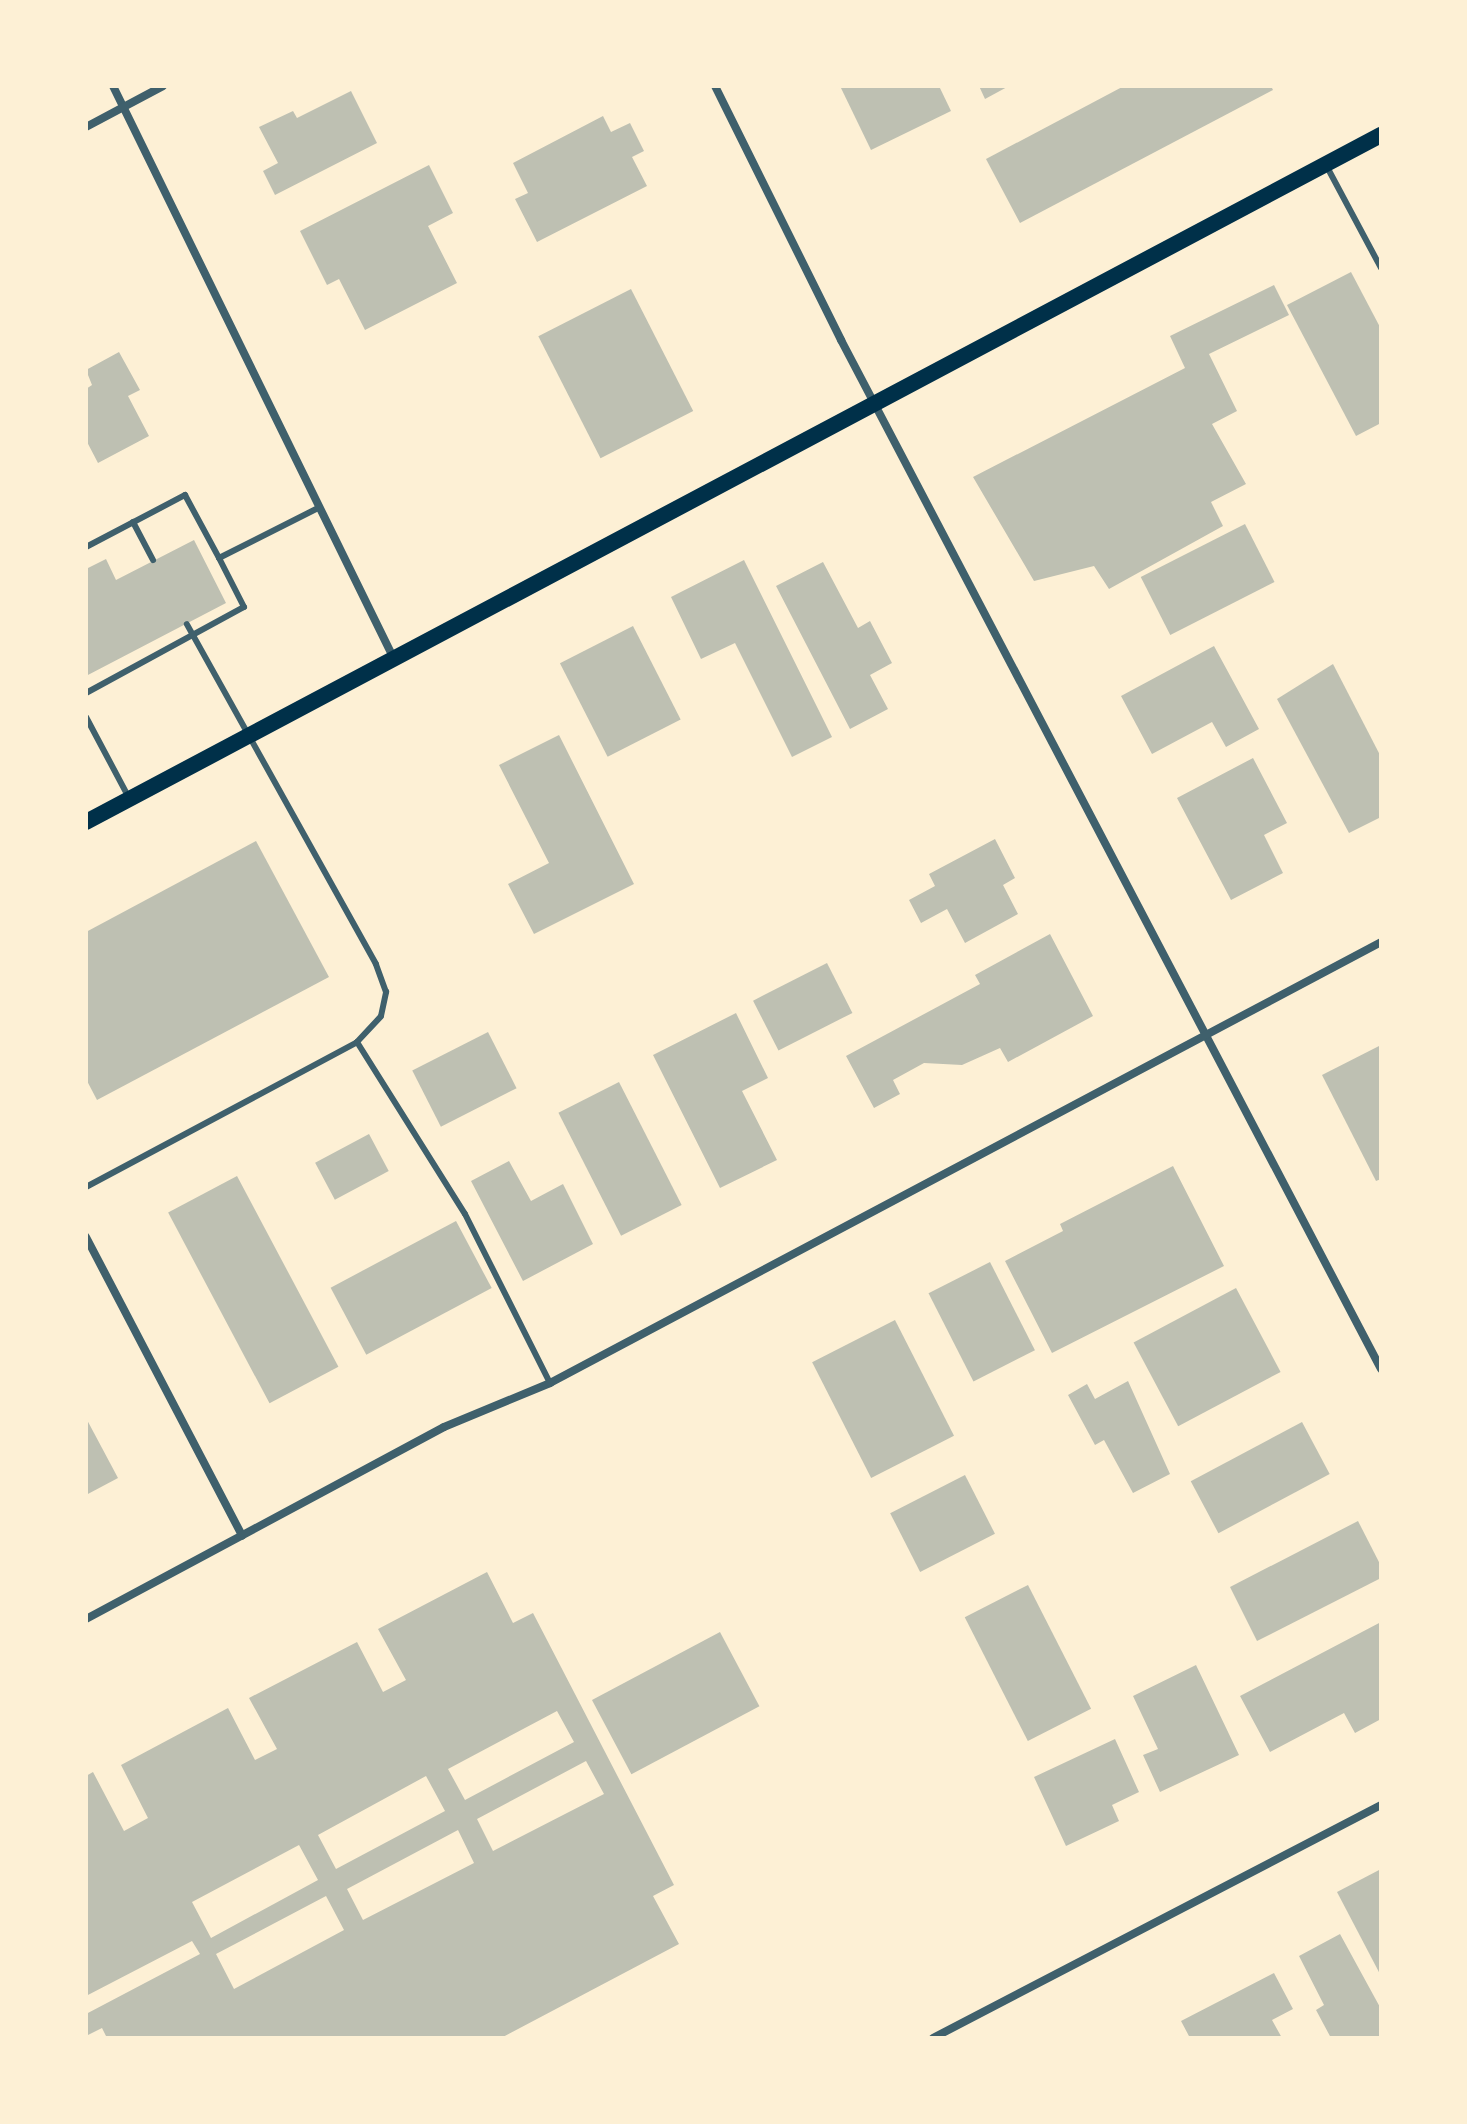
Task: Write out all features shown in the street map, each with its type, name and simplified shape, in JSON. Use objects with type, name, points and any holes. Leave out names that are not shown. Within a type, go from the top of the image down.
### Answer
[{"type":"main road","points":[[86,822],[877,407],[1381,135]]},
{"type":"street","points":[[113,86],[394,660]]},
{"type":"street","points":[[86,127],[163,86]]},
{"type":"street","points":[[715,86],[877,407],[1203,1036],[1381,1369]]},
{"type":"street","points":[[86,1619],[444,1427],[550,1383],[1381,942]]},
{"type":"street","points":[[86,1237],[242,1536]]},
{"type":"street","points":[[933,2038],[1381,1805]]},
{"type":"lane","points":[[1326,165],[1381,268]]},
{"type":"lane","points":[[86,547],[185,495],[244,607],[86,693]]},
{"type":"lane","points":[[219,558],[318,508]]},
{"type":"lane","points":[[133,522],[153,560]]},
{"type":"lane","points":[[86,1187],[357,1042],[381,1016],[386,992],[251,735],[187,624]]},
{"type":"lane","points":[[86,717],[130,799]]},
{"type":"lane","points":[[357,1042],[465,1214],[550,1383]]},
{"type":"building","points":[[840,86],[939,86],[951,111],[871,150]]},
{"type":"building","points":[[979,86],[1009,86],[985,99]]},
{"type":"building","points":[[1124,86],[1271,86],[1273,90],[1020,223],[986,159]]},
{"type":"building","points":[[351,91],[377,143],[275,195],[263,171],[278,163],[259,127],[293,111],[297,118]]},
{"type":"building","points":[[603,116],[611,132],[630,123],[644,151],[632,157],[647,186],[537,242],[515,199],[528,193],[513,163]]},
{"type":"building","points":[[429,165],[453,213],[428,226],[457,283],[365,330],[339,279],[327,285],[300,231]]},
{"type":"building","points":[[1351,272],[1381,329],[1381,423],[1356,436],[1287,305]]},
{"type":"building","points":[[1274,285],[1289,315],[1209,354],[1237,411],[1212,424],[1246,484],[1211,502],[1223,526],[1109,589],[1094,566],[1034,581],[973,477],[1185,368],[1170,336]]},
{"type":"building","points":[[631,289],[693,411],[601,458],[538,336]]},
{"type":"building","points":[[119,352],[140,390],[128,396],[149,436],[98,463],[86,440],[86,389],[92,385],[86,370]]},
{"type":"building","points":[[1245,524],[1275,582],[1170,635],[1141,577]]},
{"type":"building","points":[[194,540],[226,603],[86,676],[86,569],[106,559],[116,580]]},
{"type":"building","points":[[744,560],[832,737],[792,757],[735,643],[701,659],[671,597]]},
{"type":"building","points":[[823,562],[858,628],[870,621],[892,663],[870,675],[888,709],[850,729],[776,586]]},
{"type":"building","points":[[633,626],[681,720],[608,757],[560,663]]},
{"type":"building","points":[[1214,646],[1259,729],[1226,747],[1212,722],[1152,754],[1121,696]]},
{"type":"building","points":[[1333,664],[1381,757],[1381,817],[1349,833],[1277,699]]},
{"type":"building","points":[[559,735],[634,884],[534,934],[508,884],[549,863],[499,765]]},
{"type":"building","points":[[1253,758],[1287,823],[1264,835],[1283,873],[1231,900],[1177,798]]},
{"type":"building","points":[[995,839],[1015,878],[1003,885],[1018,914],[965,943],[947,909],[921,923],[909,900],[935,886],[929,874]]},
{"type":"building","points":[[256,841],[329,977],[97,1100],[86,1079],[86,932]]},
{"type":"building","points":[[1050,934],[1093,1016],[1008,1062],[1000,1048],[962,1065],[924,1063],[893,1080],[900,1094],[874,1108],[846,1056],[980,984],[975,975]]},
{"type":"building","points":[[827,963],[852,1013],[778,1051],[753,1001]]},
{"type":"building","points":[[736,1013],[768,1078],[742,1091],[777,1160],[720,1188],[653,1055]]},
{"type":"building","points":[[488,1032],[517,1088],[441,1127],[412,1071]]},
{"type":"building","points":[[1381,1045],[1381,1179],[1376,1181],[1322,1075]]},
{"type":"building","points":[[619,1082],[682,1205],[621,1236],[558,1113]]},
{"type":"building","points":[[369,1134],[389,1171],[335,1200],[315,1163]]},
{"type":"building","points":[[509,1161],[531,1201],[563,1184],[593,1244],[523,1281],[471,1181]]},
{"type":"building","points":[[1173,1166],[1224,1266],[1052,1353],[1005,1261],[1063,1231],[1060,1224]]},
{"type":"building","points":[[237,1176],[338,1367],[270,1403],[168,1213]]},
{"type":"building","points":[[456,1221],[492,1288],[366,1355],[331,1288]]},
{"type":"building","points":[[990,1262],[1035,1350],[973,1382],[929,1293]]},
{"type":"building","points":[[1236,1288],[1281,1372],[1178,1426],[1134,1342]]},
{"type":"building","points":[[895,1320],[954,1436],[871,1478],[812,1362]]},
{"type":"building","points":[[1128,1381],[1170,1474],[1133,1493],[1104,1440],[1095,1445],[1068,1395],[1087,1384],[1095,1399]]},
{"type":"building","points":[[86,1418],[118,1478],[86,1495]]},
{"type":"building","points":[[1302,1422],[1330,1474],[1218,1533],[1191,1481]]},
{"type":"building","points":[[965,1475],[995,1534],[920,1572],[890,1513]]},
{"type":"building","points":[[1358,1521],[1381,1566],[1381,1578],[1257,1641],[1230,1587]]},
{"type":"building","points":[[487,1572],[513,1623],[533,1613],[674,1885],[653,1896],[679,1944],[501,2038],[107,2038],[102,2028],[86,2036],[86,2014],[200,1954],[192,1941],[86,1996],[86,1776],[93,1772],[124,1831],[148,1818],[121,1765],[228,1708],[255,1760],[277,1749],[249,1698],[357,1642],[383,1692],[406,1680],[378,1629]],"holes":[[[557,1711],[574,1742],[465,1800],[448,1769]],[[586,1761],[604,1794],[493,1851],[477,1819]],[[426,1776],[445,1811],[336,1869],[318,1835]],[[458,1830],[474,1863],[363,1920],[347,1889]],[[299,1845],[318,1880],[211,1938],[192,1902]],[[326,1896],[344,1930],[234,1989],[216,1954]]]},
{"type":"building","points":[[1028,1585],[1091,1709],[1028,1741],[965,1617]]},
{"type":"building","points":[[1381,1622],[1381,1719],[1355,1733],[1344,1713],[1270,1752],[1240,1696]]},
{"type":"building","points":[[720,1632],[759,1706],[631,1774],[592,1700]]},
{"type":"building","points":[[1196,1665],[1239,1755],[1160,1792],[1143,1755],[1158,1749],[1133,1696]]},
{"type":"building","points":[[1115,1739],[1139,1792],[1112,1805],[1119,1821],[1066,1846],[1034,1777]]},
{"type":"building","points":[[1381,1869],[1381,1976],[1337,1892]]},
{"type":"building","points":[[1340,1934],[1381,2009],[1381,2038],[1331,2038],[1316,2010],[1324,2005],[1299,1956]]},
{"type":"building","points":[[1274,1973],[1293,2009],[1272,2020],[1282,2038],[1190,2038],[1181,2021]]}]
